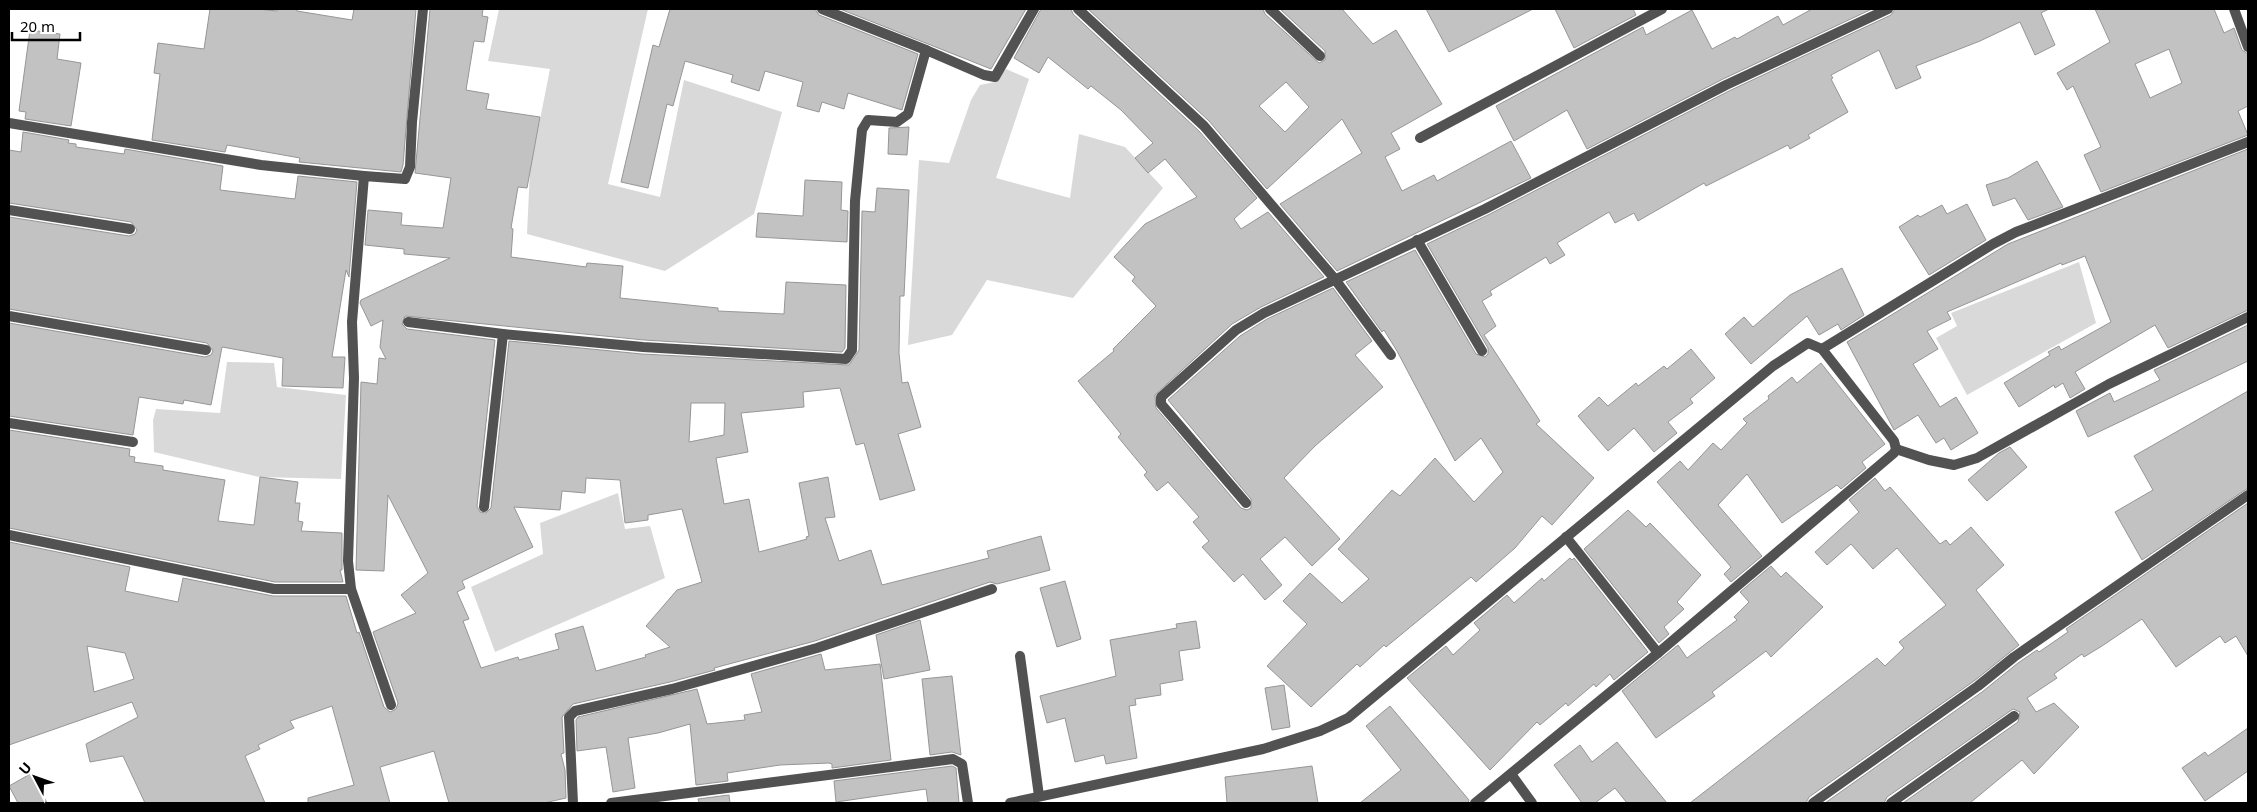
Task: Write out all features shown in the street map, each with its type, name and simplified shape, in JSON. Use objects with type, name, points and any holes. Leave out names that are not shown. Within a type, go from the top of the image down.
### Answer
[{"type":"street","points":[[9,123],[261,165],[405,179],[408,175],[423,9]]},
{"type":"street","points":[[822,9],[984,75],[995,77],[1034,9]]},
{"type":"street","points":[[1078,9],[1204,126],[1334,278],[1391,354]]},
{"type":"street","points":[[1270,9],[1320,56]]},
{"type":"street","points":[[1420,138],[1662,9]]},
{"type":"street","points":[[1246,503],[1161,404],[1161,397],[1236,330],[1264,313],[1334,278],[1559,172],[1726,85],[1888,9]]},
{"type":"street","points":[[2234,9],[2248,47]]},
{"type":"street","points":[[408,322],[503,334],[643,346],[846,359],[852,350],[855,201],[862,130],[868,120],[897,122],[908,114],[926,50]]},
{"type":"street","points":[[1822,349],[1993,244],[2016,232],[2248,142]]},
{"type":"street","points":[[364,176],[352,322],[354,378],[348,561],[351,589],[391,705]]},
{"type":"street","points":[[9,210],[130,229]]},
{"type":"street","points":[[1417,240],[1482,351]]},
{"type":"street","points":[[9,316],[206,350]]},
{"type":"street","points":[[1896,449],[1929,460],[1954,465],[1977,458],[2109,384],[2248,317]]},
{"type":"street","points":[[484,506],[503,334]]},
{"type":"street","points":[[1010,803],[1263,749],[1320,731],[1348,718],[1789,354],[1808,343],[1822,349],[1894,441],[1896,449],[1891,457],[1658,653],[1475,803]]},
{"type":"street","points":[[9,423],[133,442]]},
{"type":"street","points":[[1812,803],[1978,686],[2014,657],[2248,495]]},
{"type":"street","points":[[9,535],[274,589],[351,589]]},
{"type":"street","points":[[1566,538],[1658,653]]},
{"type":"street","points":[[573,803],[569,749],[570,717],[576,711],[672,689],[817,648],[992,589]]},
{"type":"street","points":[[1020,656],[1038,796]]},
{"type":"street","points":[[1891,803],[2014,716]]},
{"type":"street","points":[[611,803],[953,759],[962,764],[968,803]]},
{"type":"street","points":[[1511,774],[1532,803]]},
{"type":"shaded area","points":[[499,9],[648,9],[608,184],[660,197],[684,80],[782,112],[754,214],[665,271],[527,234],[530,170],[550,69],[488,61]]},
{"type":"shaded area","points":[[1006,69],[1029,79],[996,178],[1070,198],[1079,134],[1125,147],[1163,188],[1073,298],[987,280],[952,335],[908,345],[919,160],[949,163],[971,100],[980,85],[995,82]]},
{"type":"shaded area","points":[[2079,262],[2096,323],[1967,395],[1936,338],[1957,326],[1951,313]]},
{"type":"shaded area","points":[[227,362],[274,363],[277,387],[346,395],[341,479],[259,477],[154,452],[153,420],[156,409],[220,413]]},
{"type":"shaded area","points":[[618,493],[625,529],[650,526],[665,578],[495,652],[471,587],[543,554],[540,523]]},
{"type":"building","points":[[210,9],[277,11],[278,9],[297,9],[297,11],[352,20],[354,9],[416,9],[401,172],[299,162],[300,158],[227,145],[225,152],[152,140],[160,74],[154,73],[158,43],[204,49]]},
{"type":"building","points":[[430,9],[483,9],[482,16],[488,17],[484,42],[474,41],[466,90],[489,94],[486,109],[540,117],[527,188],[518,187],[511,228],[513,229],[511,257],[586,267],[587,263],[623,266],[620,298],[718,308],[718,311],[784,314],[786,282],[846,285],[845,348],[842,352],[644,340],[405,316],[402,324],[407,329],[495,340],[477,506],[480,512],[486,513],[491,508],[509,341],[642,354],[849,365],[859,350],[862,211],[875,212],[877,188],[909,190],[904,296],[900,296],[899,353],[902,383],[908,382],[921,427],[898,434],[915,490],[880,500],[864,443],[856,445],[840,388],[803,392],[804,407],[741,413],[748,452],[716,458],[724,504],[749,499],[759,552],[807,539],[806,537],[809,536],[799,483],[828,477],[835,517],[825,518],[839,561],[871,550],[882,585],[989,558],[987,551],[1041,536],[1050,570],[997,584],[990,582],[815,641],[714,668],[715,670],[573,704],[562,717],[564,753],[561,754],[565,770],[566,798],[544,803],[449,803],[434,751],[380,767],[390,803],[308,803],[308,798],[354,785],[332,706],[290,721],[294,728],[258,745],[260,749],[245,756],[265,803],[145,803],[123,756],[90,762],[86,744],[138,717],[132,702],[9,745],[9,542],[130,567],[125,591],[178,602],[183,578],[273,596],[346,596],[357,633],[359,632],[384,707],[390,712],[396,709],[398,703],[373,632],[416,613],[401,595],[428,573],[388,495],[384,571],[356,570],[361,382],[377,384],[379,358],[386,359],[380,347],[383,320],[371,326],[360,303],[361,300],[450,258],[404,254],[404,249],[365,245],[368,210],[402,213],[401,225],[443,228],[451,178],[415,173]],"holes":[[[691,403],[725,403],[724,435],[689,442]],[[586,478],[620,480],[625,523],[648,520],[648,515],[682,509],[702,582],[677,590],[646,626],[670,647],[645,655],[646,657],[596,671],[583,626],[555,634],[559,649],[519,660],[518,657],[481,668],[463,621],[469,619],[457,592],[465,588],[462,581],[533,547],[514,507],[560,510],[562,491],[585,493]],[[87,646],[125,653],[134,679],[94,692]]]},
{"type":"building","points":[[670,9],[815,9],[819,15],[918,54],[902,110],[848,93],[844,109],[822,102],[819,112],[797,106],[803,82],[765,71],[759,91],[731,82],[733,75],[685,61],[673,106],[667,104],[648,188],[621,182],[653,45],[659,47]]},
{"type":"building","points":[[840,9],[1026,9],[991,69]]},
{"type":"building","points":[[1041,9],[1071,9],[1073,14],[1199,131],[1257,198],[1234,219],[1241,229],[1268,212],[1324,277],[1261,307],[1232,324],[1155,395],[1156,408],[1241,508],[1247,510],[1251,508],[1251,499],[1168,400],[1240,336],[1267,319],[1333,288],[1372,341],[1355,355],[1383,387],[1315,446],[1284,478],[1340,539],[1312,566],[1285,537],[1260,559],[1282,585],[1265,600],[1243,574],[1234,582],[1202,547],[1209,541],[1193,522],[1199,517],[1168,482],[1157,491],[1144,475],[1147,472],[1118,437],[1121,434],[1078,381],[1114,351],[1113,349],[1156,306],[1132,281],[1135,277],[1114,257],[1145,224],[1197,197],[1165,159],[1148,173],[1135,158],[1153,143],[1121,110],[1091,86],[1088,89],[1048,57],[1039,73],[1014,58]]},
{"type":"building","points":[[1088,9],[1263,9],[1265,14],[1319,63],[1325,60],[1325,51],[1280,9],[1342,9],[1373,44],[1396,30],[1442,104],[1391,133],[1400,149],[1385,157],[1402,191],[1434,175],[1437,181],[1511,141],[1531,178],[1337,271],[1280,204],[1362,153],[1342,119],[1267,189],[1209,121]],"holes":[[[1286,82],[1309,107],[1285,132],[1259,106]]]},
{"type":"building","points":[[1426,9],[1533,9],[1449,52]]},
{"type":"building","points":[[1555,9],[1633,9],[1636,15],[1574,48]]},
{"type":"building","points":[[1812,9],[1872,9],[1723,79],[1587,149],[1567,110],[1514,141],[1496,106],[1643,27],[1646,35],[1692,10],[1712,49],[1735,37],[1737,39],[1778,16],[1783,25]]},
{"type":"building","points":[[1895,9],[2049,9],[2041,13],[2055,45],[2035,55],[2020,22],[1980,41],[1916,66],[1921,78],[1896,89],[1879,50],[1831,75],[1833,78],[1831,79],[1848,112],[1808,135],[1810,138],[1790,149],[1788,145],[1706,186],[1704,183],[1638,221],[1634,213],[1615,223],[1609,212],[1557,243],[1565,255],[1550,264],[1546,257],[1490,291],[1492,295],[1482,301],[1496,326],[1484,335],[1540,421],[1536,424],[1594,478],[1552,525],[1542,516],[1515,548],[1476,582],[1471,577],[1386,647],[1384,645],[1360,667],[1357,664],[1311,707],[1267,666],[1307,624],[1283,601],[1310,573],[1342,603],[1369,579],[1338,549],[1392,490],[1400,496],[1435,458],[1474,502],[1503,472],[1481,438],[1455,461],[1397,351],[1384,330],[1382,332],[1346,282],[1415,250],[1476,354],[1485,357],[1488,354],[1488,348],[1427,244],[1488,215],[1729,91],[1891,15]]},
{"type":"building","points":[[2095,9],[2214,9],[2224,33],[2234,28],[2242,50],[2248,54],[2248,106],[2238,111],[2248,135],[2101,192],[2084,155],[2101,147],[2073,86],[2067,90],[2057,73],[2110,42]],"holes":[[[2169,49],[2182,83],[2150,98],[2135,64]]]},
{"type":"building","points":[[30,30],[60,34],[57,59],[81,63],[71,126],[25,119],[26,112],[19,111]]},
{"type":"building","points":[[909,127],[907,155],[888,154],[889,128]]},
{"type":"building","points":[[23,132],[69,140],[68,143],[76,144],[76,147],[124,154],[125,149],[223,166],[220,190],[295,199],[298,176],[357,182],[349,277],[346,270],[332,357],[345,357],[343,388],[282,386],[283,358],[222,347],[211,405],[184,400],[183,404],[139,397],[133,435],[9,416],[9,323],[205,357],[211,355],[213,351],[207,343],[9,309],[9,217],[129,236],[135,234],[137,230],[131,222],[9,203],[9,150],[21,152]]},
{"type":"building","points":[[2248,149],[2248,310],[2168,348],[2155,325],[2075,372],[2085,389],[2070,398],[2063,383],[2055,388],[2054,385],[2019,407],[2004,383],[2050,355],[2048,352],[2059,346],[2061,350],[2111,322],[2085,256],[2062,265],[2061,263],[1947,312],[1951,319],[1927,331],[1938,349],[1913,364],[1940,407],[1956,397],[1978,433],[1951,450],[1944,438],[1936,443],[1918,415],[1894,430],[1847,342],[2008,244]]},
{"type":"building","points":[[2037,161],[2063,207],[2028,220],[2015,198],[1993,206],[1986,185],[2008,178]]},
{"type":"building","points":[[805,180],[842,182],[841,210],[848,211],[847,242],[756,237],[758,213],[803,216]]},
{"type":"building","points":[[1967,204],[1986,240],[1929,275],[1899,227],[1918,215],[1920,217],[1942,205],[1947,214]]},
{"type":"building","points":[[1842,268],[1864,315],[1841,330],[1838,324],[1819,335],[1807,316],[1751,364],[1725,334],[1744,317],[1753,327],[1790,295]]},
{"type":"building","points":[[2248,325],[2248,361],[2088,437],[2076,411],[2110,393],[2114,402],[2160,380],[2154,370]]},
{"type":"building","points":[[1691,349],[1715,378],[1690,399],[1693,403],[1668,422],[1677,433],[1654,452],[1634,428],[1608,451],[1578,416],[1599,397],[1608,406],[1636,383],[1638,386],[1664,366],[1667,369]]},
{"type":"building","points":[[1821,363],[1885,444],[1862,462],[1866,468],[1841,489],[1837,485],[1782,523],[1747,474],[1718,505],[1762,556],[1731,582],[1724,574],[1731,567],[1657,482],[1680,461],[1688,470],[1713,443],[1721,450],[1747,423],[1743,419],[1769,399],[1768,396],[1792,377],[1797,383]]},
{"type":"building","points":[[2248,391],[2248,488],[2142,560],[2115,512],[2153,490],[2134,456]]},
{"type":"building","points":[[9,430],[130,449],[129,456],[135,457],[134,462],[163,466],[163,470],[225,480],[218,521],[254,525],[260,477],[298,482],[295,503],[300,503],[298,521],[303,522],[301,531],[342,533],[342,570],[340,570],[343,582],[275,582],[9,528]]},
{"type":"building","points":[[2010,447],[2027,467],[1987,501],[1968,480],[1999,453]]},
{"type":"building","points":[[1875,478],[1885,491],[1890,487],[1940,544],[1946,540],[1950,545],[1971,527],[2004,565],[1976,590],[2019,645],[1974,681],[1809,797],[1806,803],[1690,803],[1877,658],[1885,666],[1904,648],[1899,642],[1946,605],[1897,548],[1873,569],[1851,544],[1827,565],[1815,552],[1859,512],[1849,500]]},
{"type":"building","points":[[2248,503],[2248,656],[2236,636],[2225,643],[2220,636],[2176,667],[2142,619],[2084,657],[2082,654],[2054,674],[2057,678],[2027,698],[2036,712],[2054,703],[2079,727],[2034,774],[2022,760],[1970,803],[1903,803],[2018,722],[2020,712],[2013,709],[1887,797],[1884,803],[1825,803],[1982,692],[2018,663],[2037,650],[2039,652],[2068,632],[2066,629]]},
{"type":"building","points":[[1628,510],[1646,527],[1650,523],[1701,575],[1677,602],[1684,609],[1664,627],[1669,634],[1659,643],[1584,549]]},
{"type":"building","points":[[1570,558],[1572,560],[1574,558],[1648,652],[1614,680],[1610,674],[1596,687],[1594,684],[1568,706],[1566,703],[1540,725],[1537,722],[1490,770],[1407,678],[1446,646],[1453,655],[1480,630],[1474,623],[1507,595],[1514,603],[1542,578],[1544,581]]},
{"type":"building","points":[[1771,566],[1781,577],[1786,572],[1823,607],[1771,657],[1766,651],[1712,692],[1715,696],[1656,738],[1622,691],[1678,645],[1687,658],[1737,620],[1734,617],[1749,602],[1740,592]]},
{"type":"building","points":[[1065,581],[1081,639],[1057,647],[1040,588]]},
{"type":"building","points":[[920,620],[930,670],[884,679],[876,635]]},
{"type":"building","points":[[1196,621],[1200,648],[1179,651],[1183,680],[1160,684],[1161,695],[1135,699],[1136,705],[1129,706],[1137,758],[1106,764],[1104,755],[1075,762],[1065,718],[1047,723],[1040,696],[1116,676],[1110,640],[1177,628],[1176,624]]},
{"type":"building","points":[[821,654],[825,670],[880,664],[891,760],[832,768],[832,764],[829,763],[780,765],[727,773],[728,781],[696,785],[690,724],[658,733],[628,738],[635,788],[613,792],[606,747],[577,751],[576,720],[578,717],[697,689],[707,724],[745,720],[744,715],[762,712],[751,674]]},
{"type":"building","points":[[952,676],[961,755],[952,752],[930,755],[922,679]]},
{"type":"building","points":[[1284,685],[1290,727],[1272,730],[1265,688]]},
{"type":"building","points":[[1390,706],[1469,800],[1468,803],[1360,803],[1401,770],[1366,726]]},
{"type":"building","points":[[2248,728],[2248,771],[2205,801],[2182,768],[2205,752],[2208,756]]},
{"type":"building","points":[[1617,742],[1667,803],[1627,803],[1615,788],[1595,803],[1582,803],[1554,765],[1580,745],[1592,762]]},
{"type":"building","points":[[952,766],[956,768],[959,803],[928,803],[926,789],[836,802],[834,781]]},
{"type":"building","points":[[1312,766],[1318,803],[1227,803],[1225,777]]},
{"type":"building","points":[[32,773],[47,803],[18,803],[9,786]]},
{"type":"building","points":[[729,795],[730,803],[699,803],[698,799]]}]
